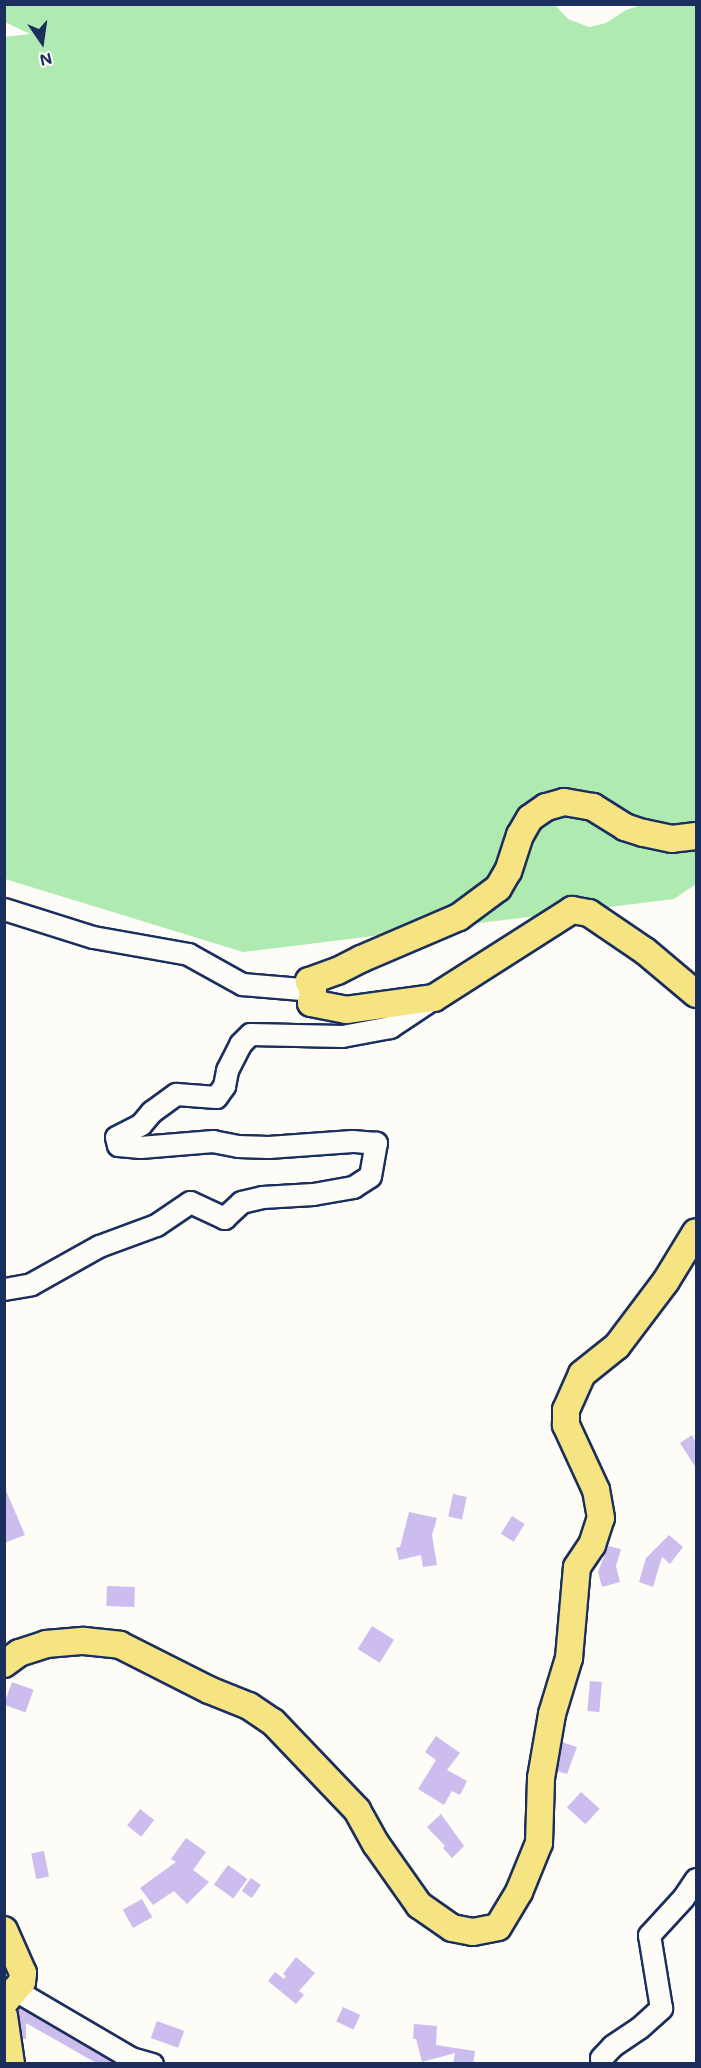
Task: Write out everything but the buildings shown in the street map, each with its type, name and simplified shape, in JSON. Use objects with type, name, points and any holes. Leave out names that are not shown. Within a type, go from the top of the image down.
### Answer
[{"type":"main road","points":[[696,836],[672,838],[643,833],[625,827],[592,807],[564,802],[546,807],[530,818],[508,871],[498,888],[459,917],[309,981],[313,990],[311,1003],[346,1010],[434,998],[572,910],[590,914],[645,951],[696,994]]},
{"type":"main road","points":[[4,1664],[19,1653],[46,1644],[84,1641],[120,1645],[209,1690],[249,1706],[273,1722],[357,1810],[376,1844],[419,1905],[452,1928],[473,1932],[498,1927],[519,1892],[539,1843],[541,1778],[552,1714],[569,1658],[577,1567],[592,1545],[601,1518],[596,1490],[566,1425],[566,1410],[582,1374],[617,1346],[666,1281],[696,1232]]},
{"type":"main road","points":[[4,1930],[23,1973],[22,1982],[10,1996]]},
{"type":"main road","points":[[4,2016],[11,2064]]},
{"type":"street","points":[[4,909],[93,938],[188,954],[242,984],[313,990]]},
{"type":"street","points":[[4,918],[49,923]]},
{"type":"street","points":[[4,1289],[31,1284],[99,1246],[156,1225],[190,1202],[224,1218],[241,1202],[262,1197],[313,1194],[353,1187],[370,1176],[376,1143],[352,1141],[268,1147],[238,1146],[213,1141],[140,1147],[118,1145],[116,1137],[141,1124],[151,1112],[176,1094],[216,1097],[224,1086],[227,1070],[240,1044],[250,1035],[342,1036],[381,1029],[390,1027],[434,998]]},
{"type":"street","points":[[602,2064],[601,2058],[612,2046],[639,2028],[661,2008],[649,1935],[683,1898],[696,1879]]},
{"type":"street","points":[[10,1996],[130,2058],[152,2064]]},
{"type":"green space","points":[[5,4],[554,4],[568,19],[589,27],[606,23],[626,10],[641,5],[696,5],[696,884],[674,899],[243,952],[5,879],[4,37],[30,34],[5,22]]}]
